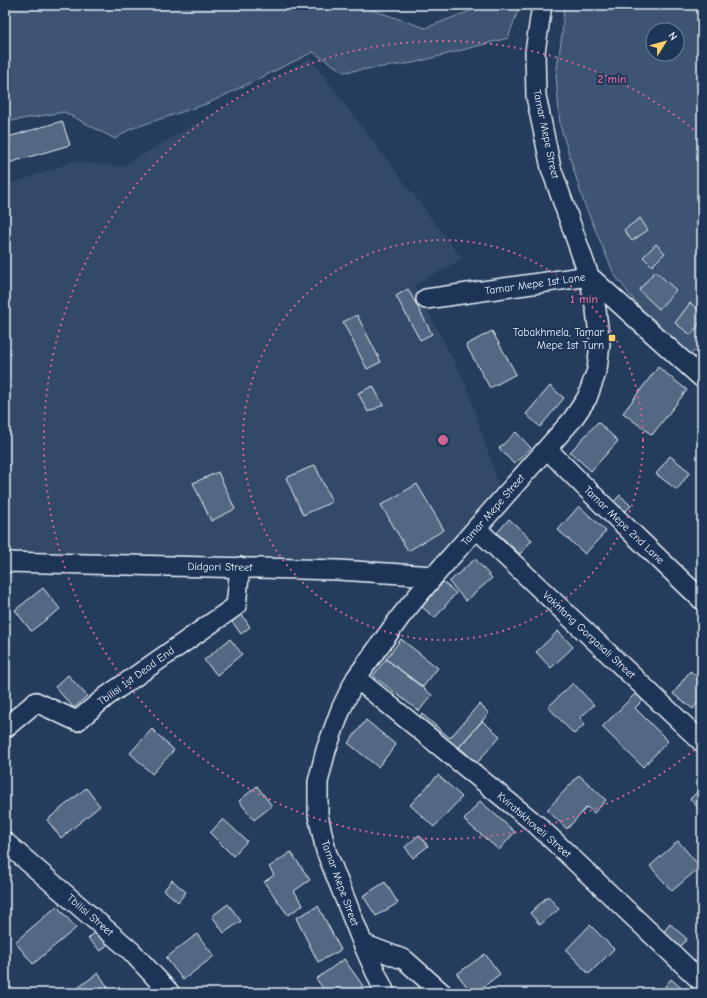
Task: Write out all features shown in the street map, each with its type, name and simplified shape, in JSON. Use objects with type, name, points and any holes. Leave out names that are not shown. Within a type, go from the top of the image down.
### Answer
[{"type":"street","name":"Tamar Mepe Street","points":[[385,993],[363,944],[326,851],[318,816],[318,782],[326,750],[341,709],[356,678],[401,616],[434,576],[572,420],[587,398],[597,370],[600,344],[596,310],[589,276],[551,168],[536,96],[535,52],[542,5]]},
{"type":"street","name":"Tamar Mepe 1st Lane","points":[[426,299],[589,276],[702,378]]},
{"type":"street","name":"Tamar Mepe 2nd Lane","points":[[547,448],[602,504],[702,600]]},
{"type":"street","name":"Vakhtang Gorgasali Street","points":[[477,528],[702,742]]},
{"type":"street","name":"Didgori Street","points":[[5,562],[338,570],[434,576]]},
{"type":"street","name":"Tbilisi 1st Dead End","points":[[5,728],[36,702],[77,721],[107,696],[236,606],[240,568]]},
{"type":"street","name":"Kviratskhoveli Street","points":[[356,678],[537,825],[702,982]]},
{"type":"street","name":"Tbilisi Street","points":[[5,842],[131,951],[170,993]]},
{"type":"street","points":[[363,944],[405,960],[442,993]]},
{"type":"shaded area","points":[[5,5],[358,5],[425,28],[470,11],[473,5],[520,5],[508,38],[413,63],[344,72],[313,52],[209,103],[130,129],[115,139],[64,112],[5,122]]},
{"type":"shaded area","points":[[564,5],[702,5],[702,348],[689,354],[640,308],[614,274],[584,203],[560,125],[556,75],[562,35]]},
{"type":"shaded area","points":[[310,58],[462,259],[414,285],[466,384],[499,487],[424,573],[5,559],[5,186],[75,161],[121,167]]},
{"type":"building","points":[[62,121],[70,145],[5,164],[5,138]]},
{"type":"building","points":[[640,218],[648,230],[632,241],[624,230]]},
{"type":"building","points":[[656,244],[665,253],[652,266],[643,257]]},
{"type":"building","points":[[655,271],[676,290],[659,309],[639,290]]},
{"type":"building","points":[[408,289],[432,334],[420,340],[396,296]]},
{"type":"building","points":[[690,303],[702,312],[702,320],[691,335],[675,323]]},
{"type":"building","points":[[357,315],[381,362],[367,369],[343,322]]},
{"type":"building","points":[[492,331],[516,374],[490,388],[466,345]]},
{"type":"building","points":[[658,367],[687,390],[652,435],[623,413]]},
{"type":"building","points":[[373,386],[383,405],[368,412],[358,393]]},
{"type":"building","points":[[550,386],[564,398],[540,427],[526,414]]},
{"type":"building","points":[[598,422],[618,441],[591,471],[570,452]]},
{"type":"building","points":[[516,432],[531,448],[514,464],[499,448]]},
{"type":"building","points":[[670,456],[690,472],[677,490],[656,474]]},
{"type":"building","points":[[315,465],[332,502],[303,515],[286,478]]},
{"type":"building","points":[[218,472],[235,509],[211,521],[193,483]]},
{"type":"building","points":[[417,484],[444,530],[408,551],[381,505]]},
{"type":"building","points":[[620,495],[631,506],[622,515],[611,505]]},
{"type":"building","points":[[579,506],[606,531],[585,554],[558,530]]},
{"type":"building","points":[[509,519],[532,540],[520,554],[497,533]]},
{"type":"building","points":[[475,559],[492,578],[466,601],[449,582]]},
{"type":"building","points":[[443,582],[456,593],[435,618],[422,607]]},
{"type":"building","points":[[43,588],[60,609],[31,631],[15,610]]},
{"type":"building","points":[[240,612],[250,627],[241,634],[230,619]]},
{"type":"building","points":[[558,631],[573,647],[551,668],[536,652]]},
{"type":"building","points":[[230,639],[242,654],[217,675],[204,660]]},
{"type":"building","points":[[401,639],[438,668],[423,687],[386,659]]},
{"type":"building","points":[[386,659],[432,695],[419,711],[373,676]]},
{"type":"building","points":[[690,671],[702,680],[702,697],[693,709],[673,694]]},
{"type":"building","points":[[68,675],[87,696],[74,708],[55,687]]},
{"type":"building","points":[[573,683],[594,705],[580,718],[585,724],[574,734],[548,707]]},
{"type":"building","points":[[639,690],[646,697],[635,708],[668,741],[643,767],[602,727]]},
{"type":"building","points":[[479,704],[489,713],[455,752],[417,719],[422,714],[450,738]]},
{"type":"building","points":[[366,720],[396,745],[378,767],[348,743]]},
{"type":"building","points":[[482,721],[500,736],[477,763],[459,747]]},
{"type":"building","points":[[152,729],[174,750],[152,774],[130,753]]},
{"type":"building","points":[[438,775],[462,797],[434,827],[410,805]]},
{"type":"building","points":[[579,775],[606,800],[594,813],[587,807],[567,829],[547,810]]},
{"type":"building","points":[[257,786],[272,806],[254,820],[239,801]]},
{"type":"building","points":[[702,787],[702,812],[690,799]]},
{"type":"building","points":[[86,788],[100,806],[61,838],[47,820]]},
{"type":"building","points":[[480,801],[515,832],[499,850],[464,820]]},
{"type":"building","points":[[223,819],[247,841],[233,856],[210,833]]},
{"type":"building","points":[[419,835],[428,846],[413,858],[405,847]]},
{"type":"building","points":[[678,841],[700,867],[672,891],[650,866]]},
{"type":"building","points":[[291,852],[310,880],[294,891],[303,905],[288,915],[264,882],[274,875],[269,867]]},
{"type":"building","points":[[172,880],[186,892],[178,902],[164,890]]},
{"type":"building","points":[[385,882],[398,903],[376,916],[363,896]]},
{"type":"building","points":[[548,896],[559,909],[540,925],[530,913]]},
{"type":"building","points":[[228,904],[241,921],[224,933],[212,916]]},
{"type":"building","points":[[57,906],[76,928],[33,964],[15,942]]},
{"type":"building","points":[[318,906],[341,950],[318,962],[296,918]]},
{"type":"building","points":[[670,924],[687,939],[678,950],[661,935]]},
{"type":"building","points":[[590,925],[614,949],[589,974],[566,950]]},
{"type":"building","points":[[97,930],[110,942],[101,951],[88,939]]},
{"type":"building","points":[[197,934],[214,956],[183,980],[166,958]]},
{"type":"building","points":[[485,954],[500,974],[475,993],[472,993],[457,974]]},
{"type":"building","points":[[344,959],[363,986],[352,993],[327,993],[316,979]]},
{"type":"building","points":[[5,967],[9,973],[5,976]]},
{"type":"building","points":[[98,973],[112,993],[71,993]]},
{"type":"building","points":[[671,979],[687,993],[660,993]]},
{"type":"place","name":"Tabakhmela, Tamar Mepe 1st Turn","points":[[612,338]]}]
